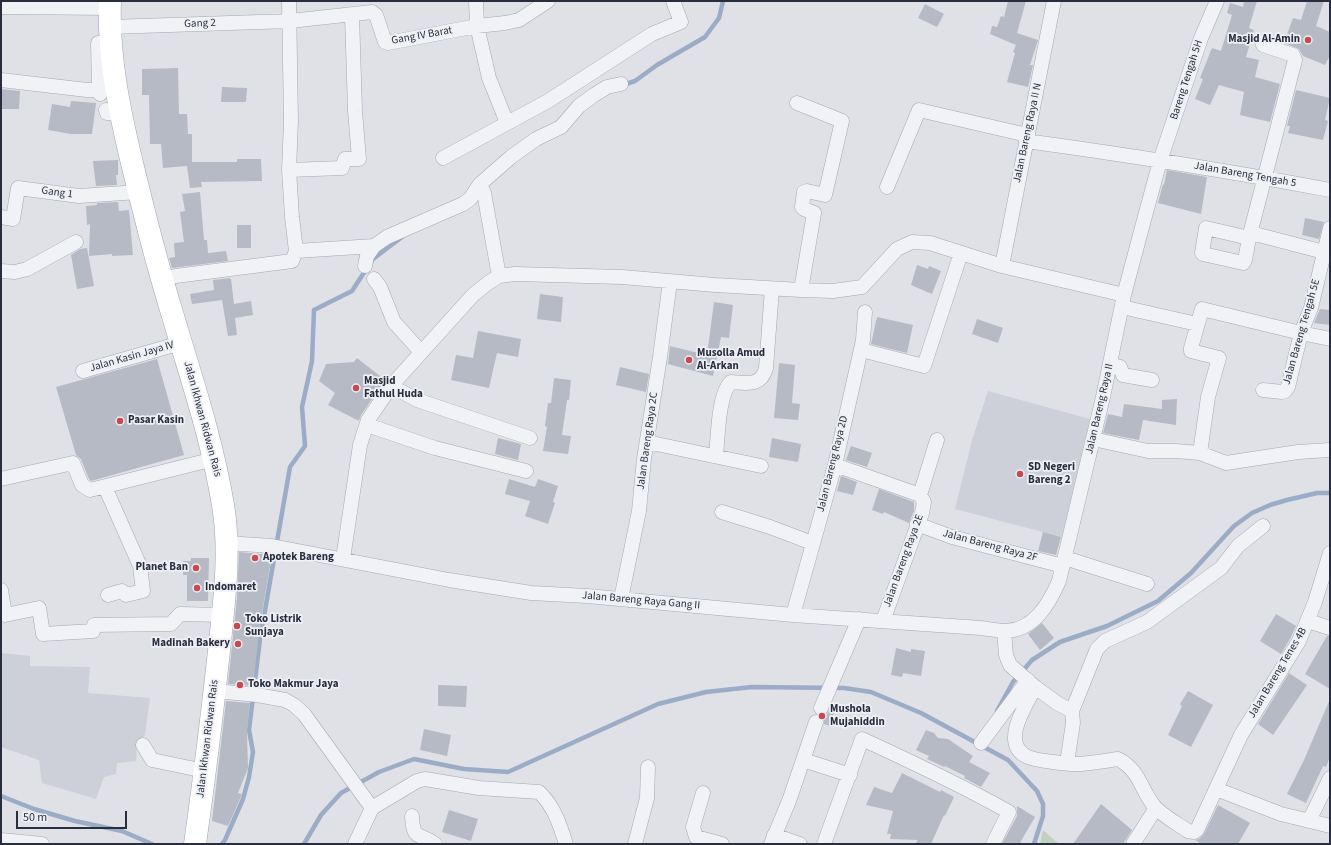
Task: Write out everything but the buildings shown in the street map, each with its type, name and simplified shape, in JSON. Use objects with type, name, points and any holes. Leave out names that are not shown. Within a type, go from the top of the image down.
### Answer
[{"type":"main road","name":"Jalan Ikhwan Ridwan Rais","points":[[110,20],[113,112],[139,192],[162,279],[201,407],[214,459],[223,506],[226,543],[223,615],[215,691],[195,844]]},
{"type":"street","points":[[162,279],[292,261],[296,251],[289,170],[291,120],[289,1]]},
{"type":"street","points":[[476,1],[477,26],[489,78],[507,123]]},
{"type":"street","points":[[477,26],[505,24],[519,20],[548,1]]},
{"type":"street","points":[[443,158],[548,102],[652,34],[681,22],[673,1]]},
{"type":"street","name":"Jalan Bareng Raya II N","points":[[1002,266],[1054,1]]},
{"type":"street","name":"Bareng Tengah 5H","points":[[1160,161],[1201,38],[1217,1]]},
{"type":"street","name":"Gang 2","points":[[1,7],[110,20],[290,21]]},
{"type":"street","name":"Gang IV Barat","points":[[290,21],[374,13],[384,40],[388,43],[477,26]]},
{"type":"street","points":[[289,170],[342,168],[346,159],[359,159],[355,111],[352,15]]},
{"type":"street","points":[[1,80],[100,92],[98,43],[110,20]]},
{"type":"street","points":[[1263,45],[1293,55],[1296,60],[1250,235],[1245,260],[1243,263],[1203,254],[1206,228],[1250,235],[1324,252]]},
{"type":"street","points":[[365,266],[367,256],[374,246],[387,237],[463,204],[482,188],[511,157],[536,139],[561,127],[579,106],[594,95],[607,87],[621,84]]},
{"type":"street","points":[[797,103],[842,121],[825,195],[807,191],[804,192],[802,207],[814,213],[801,290]]},
{"type":"street","name":"Jalan Bareng Tengah 5","points":[[887,187],[919,110],[1027,138],[1330,190]]},
{"type":"street","name":"Jalan Bareng Raya II","points":[[1004,631],[1015,630],[1030,623],[1052,599],[1059,581],[1110,364],[1123,301],[1160,161]]},
{"type":"street","name":"Gang 1","points":[[1,217],[13,219],[18,188],[79,196],[139,192]]},
{"type":"street","points":[[482,188],[499,276]]},
{"type":"street","name":"Jalan Bareng Tengah 5E","points":[[1263,390],[1285,391],[1288,387],[1301,333],[1311,308],[1330,228]]},
{"type":"street","points":[[1,271],[15,272],[27,269],[76,242]]},
{"type":"street","points":[[343,559],[360,445],[368,420],[391,386],[473,294],[499,276],[515,274],[622,277],[671,282],[833,291],[862,287],[897,249],[912,242],[930,243],[1197,324]]},
{"type":"street","points":[[296,251],[374,246]]},
{"type":"street","points":[[861,350],[924,366],[961,253]]},
{"type":"street","points":[[374,279],[380,287],[394,322],[421,352]]},
{"type":"street","name":"Jalan Bareng Raya 2C","points":[[621,599],[639,511],[644,459],[671,282]]},
{"type":"street","points":[[716,456],[722,403],[727,386],[731,382],[753,383],[764,375],[766,368],[772,288]]},
{"type":"street","points":[[1200,454],[1208,398],[1219,358],[1191,351],[1202,309],[1330,339]]},
{"type":"street","name":"Jalan Bareng Raya 2D","points":[[793,615],[835,465],[863,340],[865,312]]},
{"type":"street","name":"Jalan Kasin Jaya IV","points":[[83,370],[181,342]]},
{"type":"street","points":[[1110,364],[1120,367],[1123,375],[1152,380]]},
{"type":"street","points":[[391,386],[431,406],[530,438]]},
{"type":"street","points":[[367,425],[435,448],[526,471]]},
{"type":"street","points":[[1093,438],[1148,451],[1175,451],[1200,454],[1226,463],[1298,452],[1330,450]]},
{"type":"street","name":"Jalan Bareng Raya 2E","points":[[882,621],[924,502],[920,495],[937,440]]},
{"type":"street","points":[[647,442],[761,466]]},
{"type":"street","points":[[1,479],[74,463],[82,485],[86,488],[100,488],[214,459]]},
{"type":"street","points":[[835,465],[920,495]]},
{"type":"street","points":[[100,488],[140,566],[143,591],[126,595],[122,591],[108,595]]},
{"type":"street","points":[[722,512],[770,527],[812,543]]},
{"type":"street","name":"Jalan Bareng Raya 2F","points":[[917,524],[952,537],[1064,562],[1147,584]]},
{"type":"street","points":[[1067,763],[1073,723],[1072,712],[1097,649],[1105,641],[1147,622],[1221,568],[1238,546],[1263,526]]},
{"type":"street","name":"Jalan Bareng Raya Gang II","points":[[226,543],[276,547],[449,580],[531,593],[621,599],[793,615],[981,628],[1004,631]]},
{"type":"street","name":"Jalan Bareng Tenes 4B","points":[[1156,808],[1188,831],[1194,832],[1197,830],[1240,735],[1299,641],[1315,602],[1330,553]]},
{"type":"street","points":[[1,589],[5,615],[39,608],[43,634],[93,630],[94,625],[171,624],[180,614],[223,615]]},
{"type":"street","points":[[821,708],[859,619]]},
{"type":"street","points":[[1308,620],[1330,628]]},
{"type":"street","points":[[1004,631],[1006,655],[1010,664],[1029,681],[1072,712]]},
{"type":"street","points":[[981,743],[1029,681]]},
{"type":"street","points":[[1029,681],[1026,704],[1017,728],[1015,740],[1017,747],[1022,754],[1031,758],[1067,763],[1085,763],[1118,759],[1124,762],[1138,777],[1156,808],[1133,844]]},
{"type":"street","points":[[215,691],[254,694],[285,700],[294,704],[304,714],[372,808]]},
{"type":"street","points":[[800,844],[773,840],[789,801],[816,722]]},
{"type":"street","points":[[824,844],[862,739],[967,788],[1009,812],[993,844]]},
{"type":"street","points":[[143,745],[152,760],[204,774]]},
{"type":"street","points":[[803,760],[850,775]]},
{"type":"street","points":[[635,844],[647,798],[648,767]]},
{"type":"street","points":[[1309,821],[1330,778]]},
{"type":"street","points":[[355,844],[372,808],[417,781],[425,779],[479,788],[539,792],[551,806],[566,844]]},
{"type":"street","points":[[1216,789],[1281,814],[1330,826]]},
{"type":"street","points":[[703,793],[692,827],[694,833],[696,836],[722,844]]},
{"type":"street","points":[[412,816],[415,833],[435,844]]},
{"type":"street","points":[[1,840],[42,844]]},
{"type":"shaded area","name":"SD Negeri Bareng 2","points":[[988,391],[1090,419],[1062,537],[955,509],[972,440]]},
{"type":"shaded area","points":[[1,653],[30,656],[30,666],[90,667],[88,693],[150,698],[145,735],[137,743],[136,761],[117,763],[116,774],[104,777],[96,799],[42,783],[39,760],[1,747]]},
{"type":"green space","points":[[1043,830],[1059,844],[1040,844]]},
{"type":"waterway","points":[[623,85],[635,81],[657,65],[705,37],[719,18],[723,1]]},
{"type":"waterway","points":[[371,262],[402,237]]},
{"type":"waterway","points":[[222,844],[243,799],[249,777],[253,752],[249,730],[260,639],[290,467],[305,446],[302,407],[312,361],[314,310],[352,291],[367,268]]},
{"type":"waterway","points":[[997,711],[1013,682],[1032,660],[1060,642],[1107,626],[1158,601],[1191,573],[1234,526],[1252,513],[1270,505],[1287,500],[1317,493],[1330,493]]},
{"type":"waterway","points":[[304,844],[321,815],[341,793],[379,772],[414,759],[464,769],[508,772],[658,704],[706,692],[752,687],[844,688],[871,692],[921,713],[1008,760],[1037,791],[1043,804],[1043,816],[1034,844]]},
{"type":"waterway","points":[[1,796],[34,809],[75,821],[122,831],[152,844]]},
{"type":"place","name":"Masjid Al-Amin","points":[[1308,40]]},
{"type":"place","name":"Musolla Amud Al-Arkan","points":[[689,360]]},
{"type":"place","name":"Masjid Fathul Huda","points":[[356,388]]},
{"type":"place","name":"Pasar Kasin","points":[[120,421]]},
{"type":"place","name":"SD Negeri Bareng 2","points":[[1020,474]]},
{"type":"place","name":"Apotek Bareng","points":[[255,558]]},
{"type":"place","name":"Planet Ban","points":[[196,568]]},
{"type":"place","name":"Indomaret","points":[[197,588]]},
{"type":"place","name":"Toko Listrik Sunjaya","points":[[237,626]]},
{"type":"place","name":"Madinah Bakery","points":[[238,644]]},
{"type":"place","name":"Toko Makmur Jaya","points":[[240,685]]},
{"type":"place","name":"Mushola Mujahiddin","points":[[822,716]]}]
